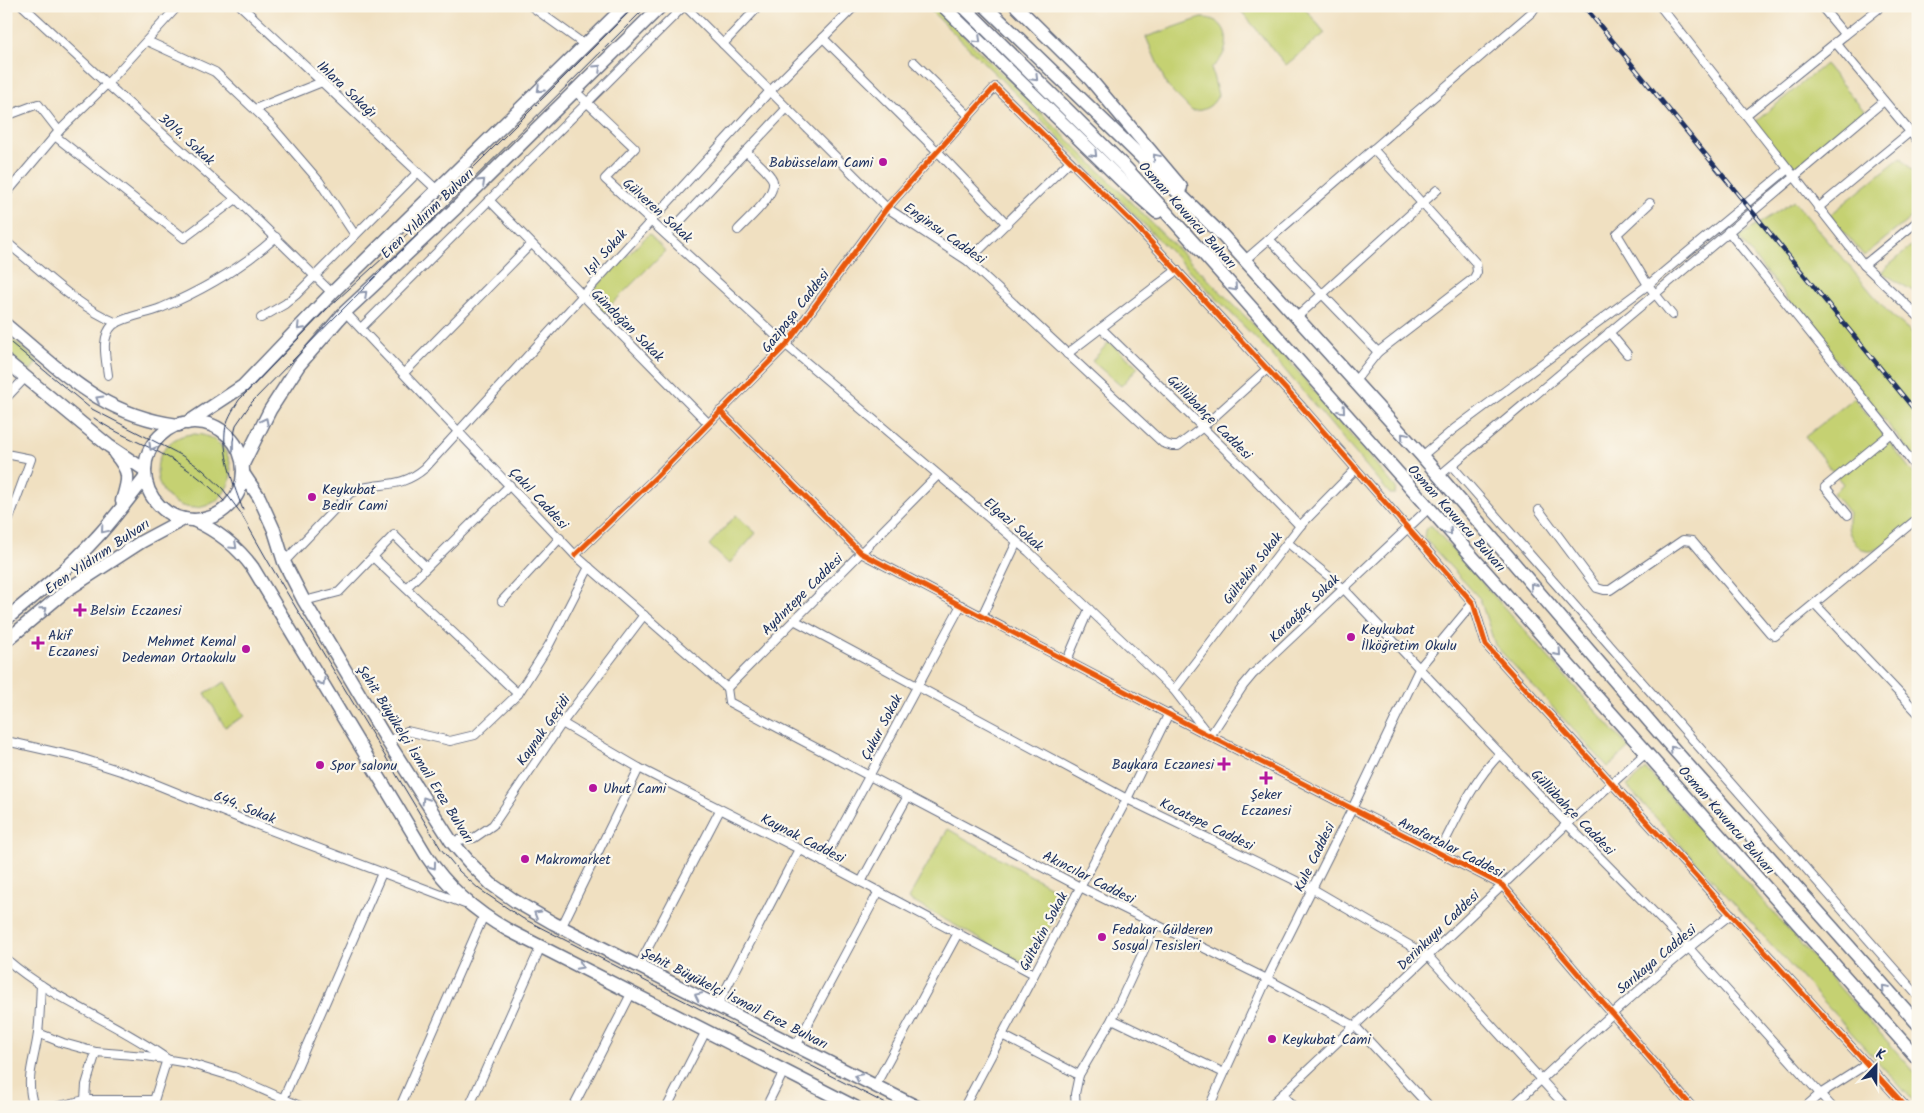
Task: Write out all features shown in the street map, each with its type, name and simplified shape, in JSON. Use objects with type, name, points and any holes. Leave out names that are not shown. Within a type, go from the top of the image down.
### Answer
[{"type":"main road","name":"Eren Yıldırım Bulvarı","points":[[183,424],[243,386],[332,292],[625,6]]},
{"type":"main road","name":"Eren Yıldırım Bulvarı","points":[[243,469],[270,410],[299,365],[345,312],[456,208],[661,6]]},
{"type":"main road","points":[[943,6],[1124,184],[1202,252]]},
{"type":"main road","name":"Osman Kavuncu Bulvarı","points":[[963,6],[1126,168],[1428,509],[1648,752],[1918,1059]]},
{"type":"main road","name":"Osman Kavuncu Bulvarı","points":[[984,6],[1222,235],[1422,456],[1662,736],[1918,1024]]},
{"type":"main road","points":[[1016,6],[1090,78],[1222,235]]},
{"type":"main road","points":[[6,325],[98,399],[149,420],[183,424],[204,423],[225,433],[233,441],[241,456],[243,469],[238,494],[224,510],[210,518],[188,520]]},
{"type":"main road","points":[[6,362],[145,474]]},
{"type":"main road","points":[[183,424],[171,428],[157,438],[148,453],[145,474],[151,494],[161,508],[168,513],[222,536],[246,559],[271,596],[426,855],[449,886],[484,915],[508,930],[855,1107]]},
{"type":"main road","points":[[109,446],[128,474],[128,481],[120,508]]},
{"type":"main road","name":"Şehit Büyükelçi İsmail Erez Bulvarı","points":[[243,469],[259,497],[284,562],[304,601],[388,742],[451,841],[470,864],[491,884],[515,901],[561,928],[918,1107]]},
{"type":"main road","name":"Eren Yıldırım Bulvarı","points":[[6,619],[62,574],[98,536],[145,474]]},
{"type":"main road","name":"Eren Yıldırım Bulvarı","points":[[6,641],[67,590],[135,545],[188,520]]},
{"type":"street","name":"3014. Sokak","points":[[23,6],[276,237],[332,292]]},
{"type":"street","points":[[6,194],[57,133],[107,84],[178,6]]},
{"type":"street","name":"Ihlara Sokağı","points":[[242,6],[436,189]]},
{"type":"street","points":[[531,6],[585,45]]},
{"type":"street","points":[[361,328],[684,6]]},
{"type":"street","name":"Enginsu Caddesi","points":[[684,6],[887,208],[968,261],[1163,443],[1178,446],[1203,427],[1268,369]]},
{"type":"street","points":[[723,44],[759,6]]},
{"type":"street","name":"Işıl Sokak","points":[[284,562],[350,493],[364,488],[394,484],[413,477],[425,468],[770,91],[855,6]]},
{"type":"street","points":[[1244,260],[1532,12],[1536,6]]},
{"type":"street","points":[[1660,6],[1864,265],[1918,316]]},
{"type":"street","points":[[1821,6],[1844,35]]},
{"type":"street","points":[[1743,112],[1746,115],[1878,9]]},
{"type":"street","points":[[823,38],[937,151],[1007,224]]},
{"type":"street","points":[[147,41],[215,72],[255,109],[319,181],[355,235]]},
{"type":"street","points":[[1835,42],[1916,139]]},
{"type":"street","points":[[914,62],[969,116]]},
{"type":"street","points":[[255,109],[322,82]]},
{"type":"street","name":"Gazipaşa Caddesi","points":[[576,555],[786,345],[887,208],[995,88],[1070,161]]},
{"type":"street","name":"Gülveren Sokak","points":[[575,91],[635,148],[606,179],[786,345]]},
{"type":"street","points":[[1439,476],[1884,101]]},
{"type":"street","points":[[6,116],[38,104],[57,133],[184,238],[236,200]]},
{"type":"street","points":[[667,235],[787,108]]},
{"type":"street","points":[[1818,208],[1910,132]]},
{"type":"street","points":[[1355,381],[1378,352],[1474,278],[1477,272],[1476,263],[1373,149]]},
{"type":"street","points":[[738,230],[771,194],[774,185],[772,177],[746,151]]},
{"type":"street","points":[[968,261],[1070,161],[1137,227],[1268,369],[1473,603],[1486,645],[1906,1107]]},
{"type":"street","points":[[1422,456],[1454,429],[1648,285],[1788,169]]},
{"type":"street","points":[[261,318],[290,300],[418,172]]},
{"type":"street","points":[[1297,317],[1437,190]]},
{"type":"street","name":"Gündoğan Sokak","points":[[489,200],[708,423]]},
{"type":"street","points":[[1650,203],[1617,234],[1648,285],[1672,315]]},
{"type":"street","points":[[1864,265],[1918,221]]},
{"type":"street","points":[[1728,231],[1891,433],[1918,471]]},
{"type":"street","points":[[108,375],[105,340],[108,330],[117,323],[157,309],[215,282],[248,261],[276,237]]},
{"type":"street","points":[[1269,239],[1378,352]]},
{"type":"street","points":[[6,242],[83,305],[117,323]]},
{"type":"street","points":[[404,373],[531,244]]},
{"type":"street","points":[[1067,354],[1176,270]]},
{"type":"street","name":"Çakıl Caddesi","points":[[345,312],[576,555],[727,688]]},
{"type":"street","name":"Güllübahçe Caddesi","points":[[1101,328],[1203,427],[1300,526]]},
{"type":"street","points":[[1609,332],[1627,354]]},
{"type":"street","name":"Elgazi Sokak","points":[[786,345],[1017,542],[1174,690],[1210,736]]},
{"type":"street","points":[[6,398],[26,377]]},
{"type":"street","name":"Anafartalar Caddesi","points":[[720,411],[861,553],[1210,736],[1502,886],[1692,1107]]},
{"type":"street","points":[[1848,515],[1825,487],[1891,433]]},
{"type":"street","points":[[6,454],[31,459],[6,527]]},
{"type":"street","points":[[1452,466],[1918,996]]},
{"type":"street","name":"Gültekin Sokak","points":[[1174,690],[1300,526],[1356,469]]},
{"type":"street","name":"Aydıntepe Caddesi","points":[[727,688],[938,474]]},
{"type":"street","points":[[406,588],[510,485]]},
{"type":"street","name":"Karaağaç Sokak","points":[[1210,736],[1253,674],[1428,509]]},
{"type":"street","points":[[1539,510],[1600,590],[1610,590],[1683,540],[1689,539],[1695,543],[1771,635],[1778,635],[1918,518]]},
{"type":"street","points":[[304,601],[339,592],[394,535],[426,567]]},
{"type":"street","points":[[502,601],[560,538]]},
{"type":"street","points":[[982,616],[1017,542]]},
{"type":"street","name":"Güllübahçe Caddesi","points":[[1288,543],[1343,588],[1420,667],[1500,754],[1688,947],[1832,1107]]},
{"type":"street","points":[[373,557],[518,694]]},
{"type":"street","points":[[388,742],[407,731],[450,742],[475,735],[518,694],[549,645],[589,567]]},
{"type":"street","name":"Kule Caddesi","points":[[1209,1107],[1267,979],[1313,889],[1420,667],[1473,603]]},
{"type":"street","points":[[1815,604],[1918,713]]},
{"type":"street","name":"Çukur Sokak","points":[[823,862],[961,605]]},
{"type":"street","points":[[1067,660],[1089,609]]},
{"type":"street","name":"Kaynak Geçidi","points":[[451,841],[474,838],[493,825],[562,723],[644,616]]},
{"type":"street","name":"Kocatepe Caddesi","points":[[794,620],[1126,799],[1313,889],[1428,956],[1566,1107]]},
{"type":"street","name":"Akıncılar Caddesi","points":[[727,688],[729,702],[1080,887],[1267,979],[1355,1026],[1430,1107]]},
{"type":"street","name":"Gültekin Sokak","points":[[964,1107],[1126,799],[1169,713]]},
{"type":"street","name":"Kaynak Caddesi","points":[[562,723],[639,768],[799,849],[1034,974]]},
{"type":"street","name":"644. Sokak","points":[[6,741],[77,757],[133,775],[382,873],[472,906]]},
{"type":"street","name":"Derinkuyu Caddesi","points":[[1269,1107],[1567,824],[1648,752]]},
{"type":"street","points":[[1439,853],[1472,789],[1487,767],[1500,754]]},
{"type":"street","points":[[561,928],[639,768]]},
{"type":"street","points":[[860,882],[908,796]]},
{"type":"street","points":[[638,967],[720,810]]},
{"type":"street","points":[[717,1006],[799,849]]},
{"type":"street","points":[[277,1107],[284,1097],[382,873]]},
{"type":"street","points":[[796,1046],[878,891]]},
{"type":"street","name":"Sarıkaya Caddesi","points":[[1512,1107],[1613,1013],[1688,947],[1731,914]]},
{"type":"street","points":[[400,1107],[484,915]]},
{"type":"street","points":[[1076,1106],[1075,1094],[1079,1075],[1112,1019],[1156,924]]},
{"type":"street","points":[[875,1086],[958,933]]},
{"type":"street","points":[[469,1107],[541,946]]},
{"type":"street","points":[[6,959],[41,985],[145,1043],[167,1059]]},
{"type":"street","points":[[34,1107],[30,1092],[29,1074],[38,1033],[41,985]]},
{"type":"street","points":[[573,1107],[632,992]]},
{"type":"street","points":[[1112,1019],[1224,1073]]},
{"type":"street","points":[[667,1107],[706,1031]]},
{"type":"street","points":[[38,1033],[63,1043],[96,1052],[188,1063],[228,1075],[284,1097],[302,1107]]},
{"type":"street","points":[[1002,1034],[1079,1075]]},
{"type":"street","points":[[85,1100],[86,1085],[96,1052]]},
{"type":"street","points":[[55,1107],[85,1100],[153,1104],[167,1059]]},
{"type":"street","points":[[1805,1107],[1820,1094],[1867,1064]]},
{"type":"street","points":[[766,1107],[784,1071]]},
{"type":"street","points":[[1282,1095],[1294,1107]]},
{"type":"green space","points":[[926,6],[934,6],[1284,355],[1396,488],[1395,494],[1390,494],[1272,355],[1022,100]]},
{"type":"green space","points":[[1237,6],[1303,6],[1325,33],[1286,65]]},
{"type":"green space","points":[[1201,18],[1211,19],[1219,23],[1224,29],[1226,45],[1224,54],[1211,68],[1218,95],[1208,107],[1192,111],[1167,86],[1146,37]]},
{"type":"green space","points":[[1825,64],[1866,113],[1794,172],[1754,123]]},
{"type":"green space","points":[[1901,157],[1918,177],[1918,212],[1864,256],[1830,215]]},
{"type":"green space","points":[[1794,201],[1887,311],[1918,338],[1918,462],[1738,237]]},
{"type":"green space","points":[[649,234],[665,251],[603,313],[586,297]]},
{"type":"green space","points":[[1918,241],[1918,294],[1881,272]]},
{"type":"green space","points":[[6,334],[38,361],[30,371],[6,352]]},
{"type":"green space","points":[[1109,342],[1138,367],[1121,386],[1092,361]]},
{"type":"green space","points":[[1854,398],[1918,479],[1918,518],[1886,544],[1872,551],[1863,550],[1852,539],[1848,528],[1849,513],[1833,493],[1843,484],[1805,437]]},
{"type":"green space","points":[[194,434],[215,440],[225,450],[231,471],[225,492],[215,502],[194,508],[173,502],[163,492],[157,471],[163,450],[173,440]]},
{"type":"green space","points":[[736,515],[756,533],[729,564],[709,545]]},
{"type":"green space","points":[[1431,525],[1629,748],[1608,767],[1495,645],[1480,599],[1424,538],[1425,530]]},
{"type":"green space","points":[[225,682],[245,716],[225,727],[205,693]]},
{"type":"green space","points":[[1646,769],[1918,1076],[1918,1106],[1627,786]]},
{"type":"green space","points":[[948,829],[1067,896],[1028,966],[908,899]]},
{"type":"tram line","points":[[243,510],[230,472],[225,442],[227,423],[239,400],[327,309],[383,258],[635,6]]},
{"type":"tram line","points":[[233,452],[236,425],[252,402],[647,6]]},
{"type":"tram line","points":[[6,339],[90,408],[181,455],[203,470],[223,489],[240,512],[441,849],[459,871],[479,889],[522,918],[892,1107]]},
{"type":"tram line","points":[[94,418],[195,474],[224,501]]},
{"type":"railway","points":[[1584,6],[1918,414]]},
{"type":"cycle path","points":[[575,555],[657,476],[786,345],[887,208],[995,87],[1137,227],[1302,407],[1473,603],[1486,645],[1906,1107]]},
{"type":"cycle path","points":[[720,411],[861,553],[1210,736],[1502,885],[1692,1107]]},
{"type":"place","name":"Babüsselam Cami","points":[[883,162]]},
{"type":"place","name":"Keykubat Bedir Cami","points":[[312,497]]},
{"type":"place","name":"Belsin Eczanesi","points":[[80,610]]},
{"type":"place","name":"Keykubat İlköğretim Okulu","points":[[1351,637]]},
{"type":"place","name":"Akif Eczanesi","points":[[38,643]]},
{"type":"place","name":"Mehmet Kemal Dedeman Ortaokulu","points":[[246,649]]},
{"type":"place","name":"Baykara Eczanesi","points":[[1224,764]]},
{"type":"place","name":"Spor salonu","points":[[320,765]]},
{"type":"place","name":"Şeker Eczanesi","points":[[1266,778]]},
{"type":"place","name":"Uhut Cami","points":[[593,788]]},
{"type":"place","name":"Makromarket","points":[[525,859]]},
{"type":"place","name":"Fedakar Gülderen Sosyal Tesisleri","points":[[1102,937]]},
{"type":"place","name":"Keykubat Cami","points":[[1272,1039]]}]
